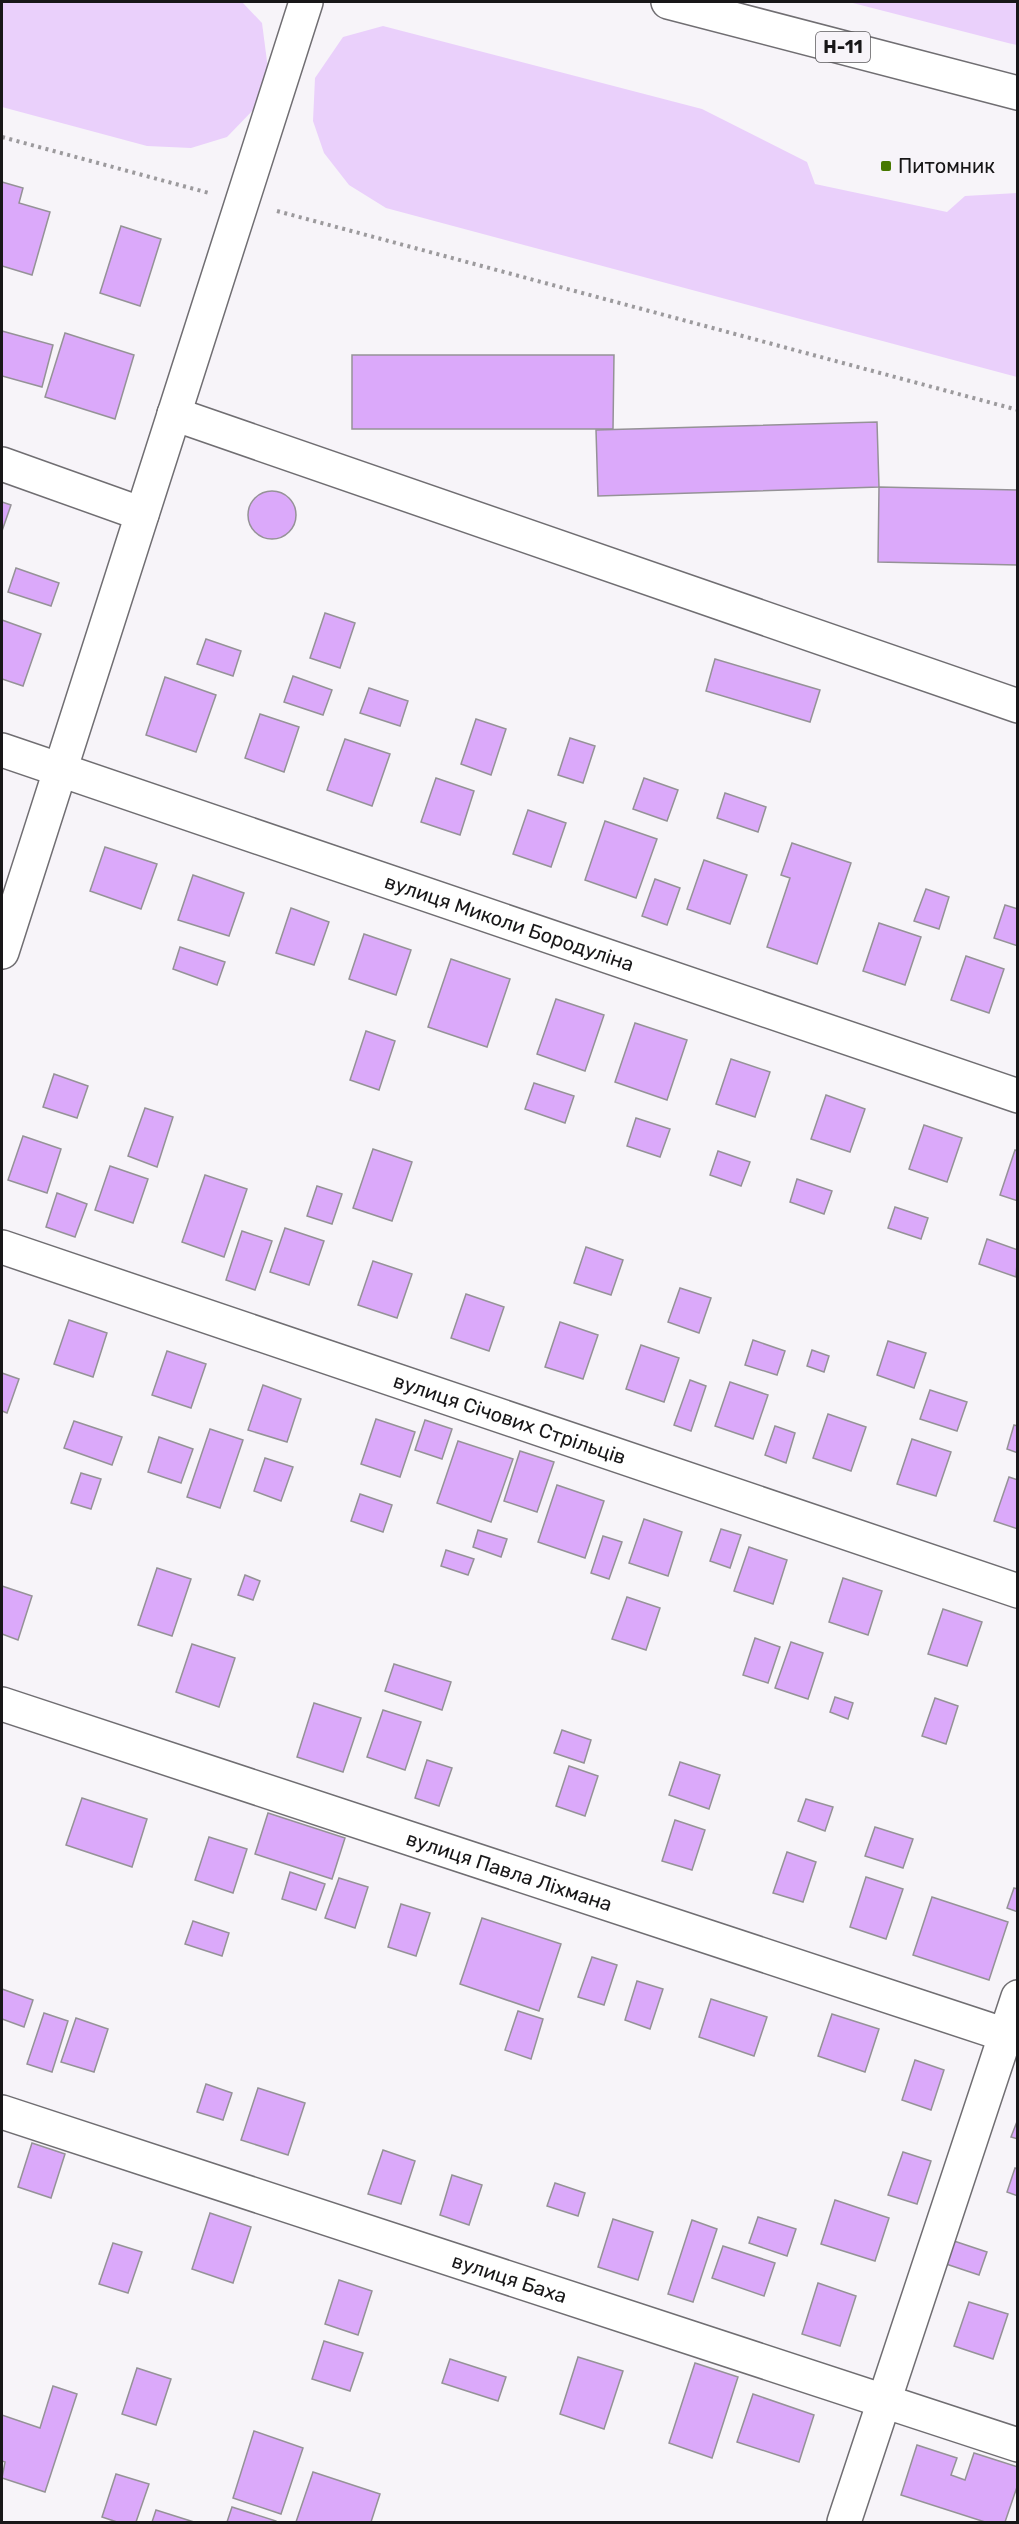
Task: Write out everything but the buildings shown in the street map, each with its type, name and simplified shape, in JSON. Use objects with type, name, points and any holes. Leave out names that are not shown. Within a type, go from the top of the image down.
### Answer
[{"type":"street","points":[[2,952],[306,2]]},
{"type":"street","name":"Н-11","points":[[668,2],[1017,93]]},
{"type":"street","points":[[174,414],[1017,706]]},
{"type":"street","points":[[2,464],[142,514]]},
{"type":"street","name":"вулиця Миколи Бородуліна","points":[[2,750],[1017,1096]]},
{"type":"street","name":"вулиця Січових Стрільців","points":[[2,1247],[1017,1591]]},
{"type":"street","name":"вулиця Павла Ліхмана","points":[[2,1704],[1011,2037]]},
{"type":"street","points":[[844,2523],[1011,2037],[1017,1997]]},
{"type":"street","name":"вулиця Баха","points":[[2,2112],[1017,2445]]},
{"type":"path","points":[[2,136],[1017,410]]},
{"type":"shaded area","points":[[2,2],[242,2],[262,23],[268,69],[257,106],[227,137],[191,148],[147,146],[2,107]]},
{"type":"shaded area","points":[[849,2],[1017,2],[1017,45],[1008,43]]},
{"type":"shaded area","points":[[383,26],[702,109],[807,162],[815,184],[947,212],[965,196],[1017,193],[1017,377],[386,208],[349,185],[324,153],[313,121],[315,78],[343,37]]},
{"type":"place","name":"Питомник","points":[[886,166]]}]
